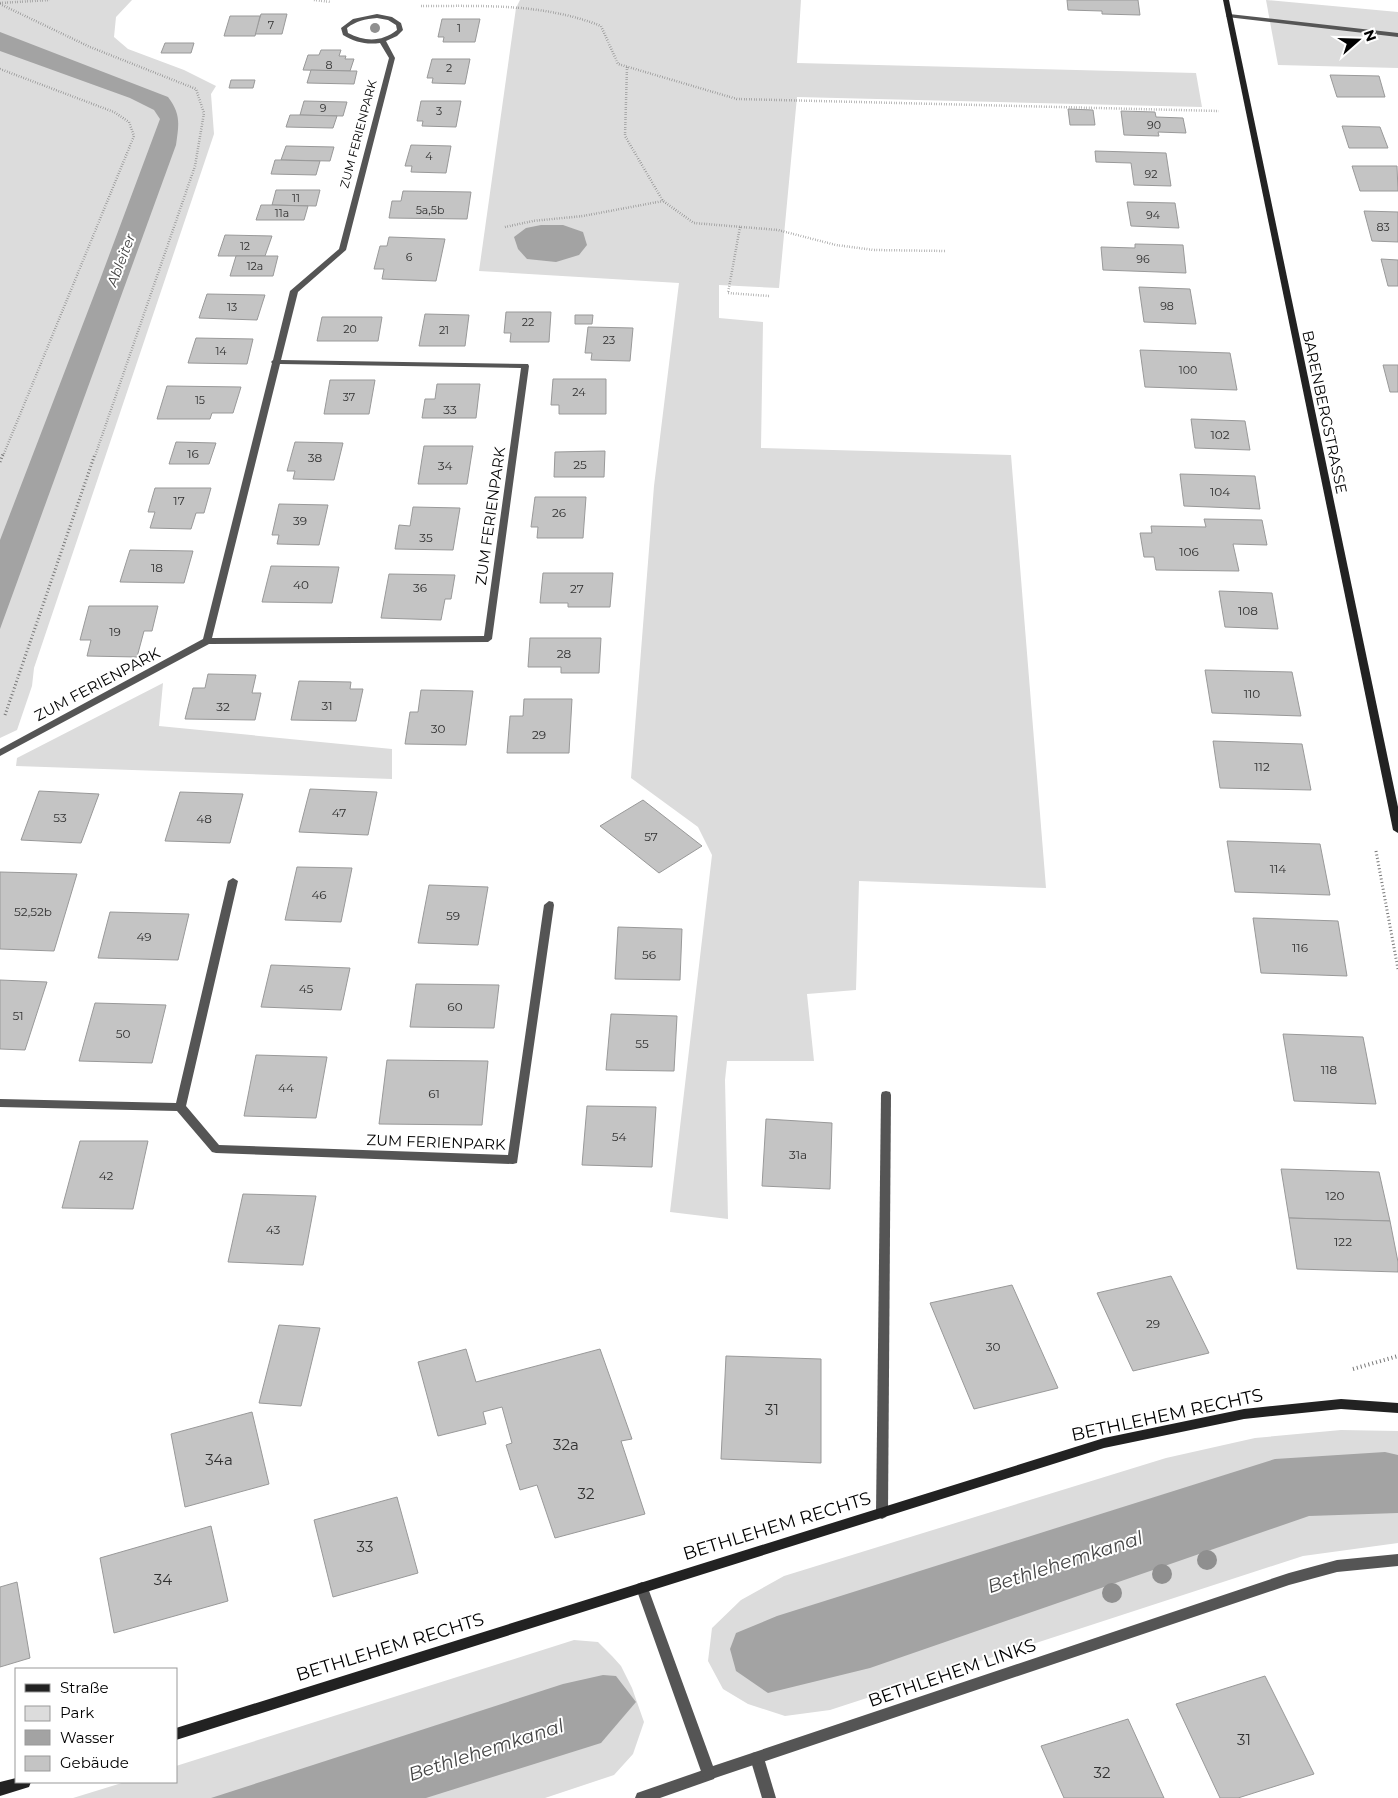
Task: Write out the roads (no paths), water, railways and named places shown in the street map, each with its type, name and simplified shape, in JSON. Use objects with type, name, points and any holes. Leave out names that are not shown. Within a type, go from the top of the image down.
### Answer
[{"type":"street","name":"BARENBERGSTRASSE","points":[[1226,0],[1398,830]]},
{"type":"street","points":[[377,16],[390,18],[398,24],[400,30],[394,36],[382,41],[367,42],[353,40],[345,34],[344,28],[350,22],[362,17],[377,16]]},
{"type":"street","points":[[1229,16],[1398,35]]},
{"type":"street","name":"ZUM FERIENPARK","points":[[207,642],[294,291],[342,250],[392,58],[382,41]]},
{"type":"street","name":"ZUM FERIENPARK","points":[[0,753],[207,642],[488,639],[525,366],[275,362]]},
{"type":"street","points":[[0,1103],[180,1107],[233,881]]},
{"type":"street","name":"ZUM FERIENPARK","points":[[180,1107],[216,1149],[513,1160],[549,905]]},
{"type":"street","points":[[882,1513],[886,1095]]},
{"type":"street","name":"BETHLEHEM RECHTS","points":[[178,1733],[1104,1443],[1244,1414],[1341,1404],[1398,1408]]},
{"type":"street","name":"BETHLEHEM LINKS","points":[[642,1798],[1290,1579],[1337,1566],[1398,1560]]},
{"type":"street","points":[[642,1588],[709,1774]]},
{"type":"street","points":[[757,1758],[769,1798]]},
{"type":"street","points":[[0,1789],[21,1783]]},
{"type":"water","name":"Ableiter","points":[[0,32],[168,97],[177,114],[178,125],[176,145],[0,629],[0,540],[160,119],[154,110],[130,98],[0,51]]},
{"type":"water","points":[[541,225],[563,225],[583,232],[587,245],[579,255],[556,262],[527,259],[518,249],[514,237],[526,228]]},
{"type":"water","name":"Bethlehemkanal","points":[[1385,1452],[1398,1455],[1398,1513],[1309,1516],[870,1668],[768,1693],[736,1671],[730,1649],[736,1633],[777,1616],[1275,1459]]},
{"type":"water","name":"Bethlehemkanal","points":[[603,1675],[616,1676],[636,1702],[601,1743],[426,1798],[211,1798],[563,1684]]}]
